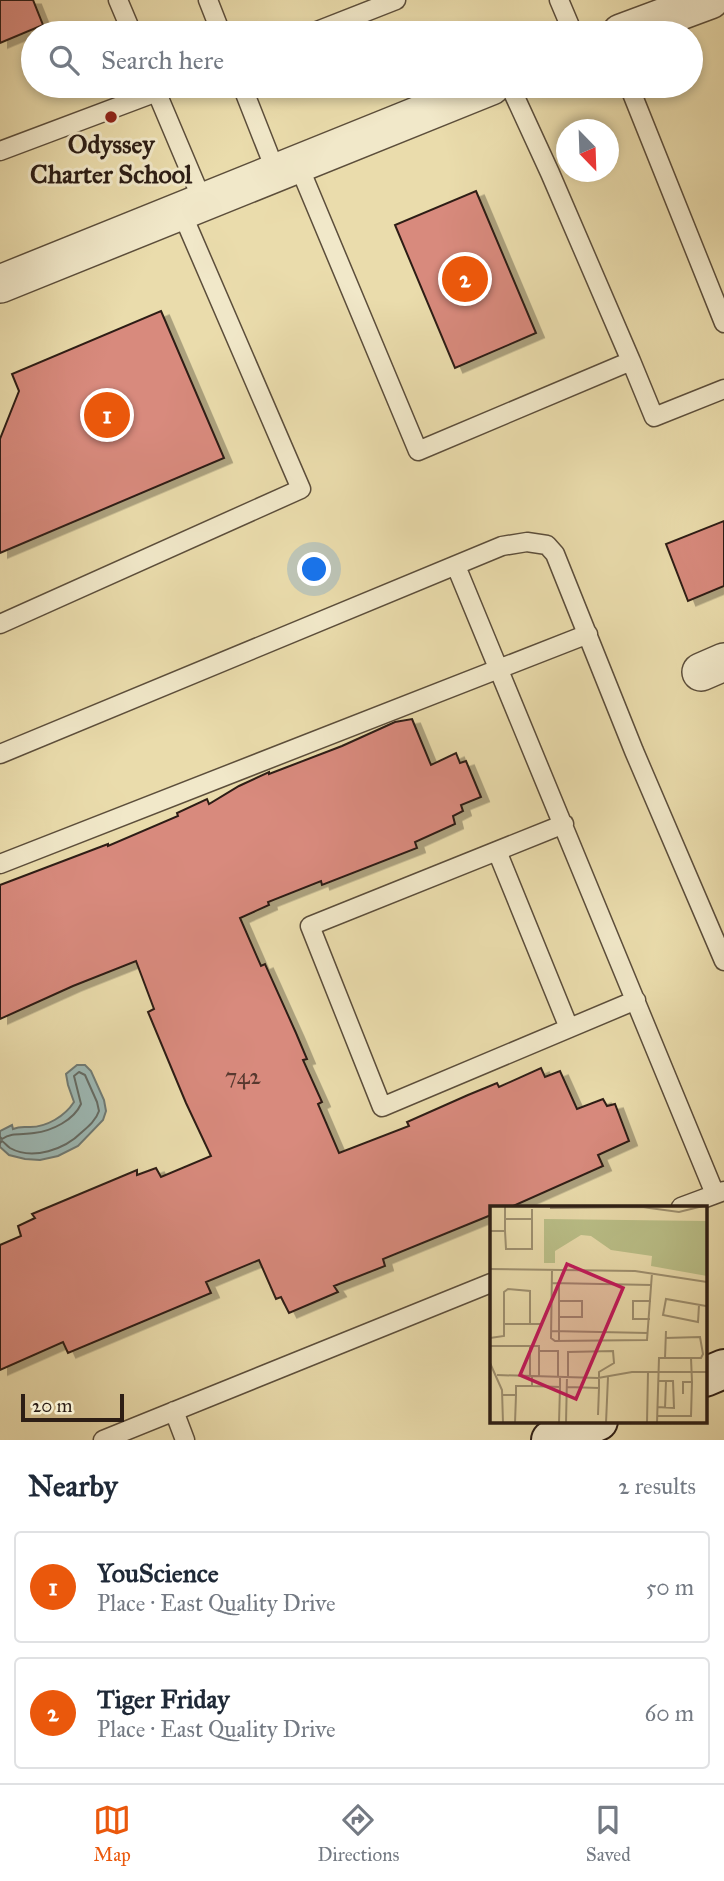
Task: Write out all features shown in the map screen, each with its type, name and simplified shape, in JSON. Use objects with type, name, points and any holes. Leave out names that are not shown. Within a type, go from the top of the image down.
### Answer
[{"type":"street","points":[[653,21],[710,0]]},
{"type":"street","points":[[0,284],[461,98]]},
{"type":"street","points":[[706,1377],[724,1369]]},
{"type":"street","points":[[551,1440],[595,1422]]},
{"type":"lane","points":[[118,0],[127,21]]},
{"type":"lane","points":[[208,0],[216,21]]},
{"type":"lane","points":[[343,21],[396,0]]},
{"type":"lane","points":[[559,0],[568,21]]},
{"type":"lane","points":[[0,151],[132,98]]},
{"type":"lane","points":[[0,624],[301,489],[192,206],[158,98]]},
{"type":"lane","points":[[249,98],[287,168],[418,451],[631,361]]},
{"type":"lane","points":[[516,98],[654,417],[724,389]]},
{"type":"lane","points":[[634,98],[724,323]]},
{"type":"lane","points":[[0,754],[502,546],[527,542],[547,545],[555,554],[724,961]]},
{"type":"lane","points":[[456,566],[636,1000],[720,1192],[684,1206]]},
{"type":"lane","points":[[0,864],[588,634]]},
{"type":"lane","points":[[564,824],[310,926],[382,1107],[636,1000]]},
{"type":"lane","points":[[497,851],[569,1028]]},
{"type":"lane","points":[[103,1440],[490,1283]]},
{"type":"lane","points":[[174,1411],[185,1440]]},
{"type":"water","points":[[77,1065],[85,1065],[91,1071],[104,1100],[106,1111],[103,1120],[78,1146],[58,1156],[40,1160],[9,1155],[0,1147],[0,1131],[12,1125],[13,1129],[43,1125],[66,1112],[74,1102],[66,1074]]},
{"type":"building","points":[[0,0],[33,0],[41,21],[21,21],[21,34],[0,43]]},
{"type":"building","points":[[476,191],[536,333],[455,368],[395,225]]},
{"type":"building","points":[[161,311],[224,458],[0,553],[0,439],[19,391],[12,374]]},
{"type":"building","points":[[724,521],[724,586],[688,601],[666,544]]},
{"type":"building","points":[[412,719],[431,765],[456,753],[460,763],[466,761],[481,797],[461,805],[463,811],[453,816],[455,824],[415,842],[417,848],[322,885],[321,881],[268,902],[269,905],[240,918],[261,966],[265,964],[307,1059],[303,1060],[322,1102],[318,1104],[339,1153],[409,1126],[407,1122],[468,1095],[497,1083],[499,1087],[541,1068],[545,1077],[560,1071],[577,1109],[603,1099],[607,1106],[615,1104],[629,1141],[598,1155],[603,1166],[513,1206],[490,1206],[490,1215],[383,1259],[385,1266],[334,1286],[338,1292],[289,1313],[281,1297],[276,1299],[259,1260],[206,1282],[211,1293],[68,1353],[63,1342],[0,1370],[0,1245],[21,1236],[18,1226],[35,1218],[32,1214],[137,1170],[137,1175],[156,1168],[161,1177],[211,1156],[148,1012],[154,1009],[136,961],[0,1019],[0,885],[108,846],[178,816],[177,813],[207,799],[209,804],[269,772],[342,746],[395,722]]},
{"type":"place","name":"Odyssey Charter School","points":[[111,117]]},
{"type":"place","name":"Tiger Friday","points":[[465,279]]},
{"type":"place","name":"YouScience","points":[[107,415]]}]
